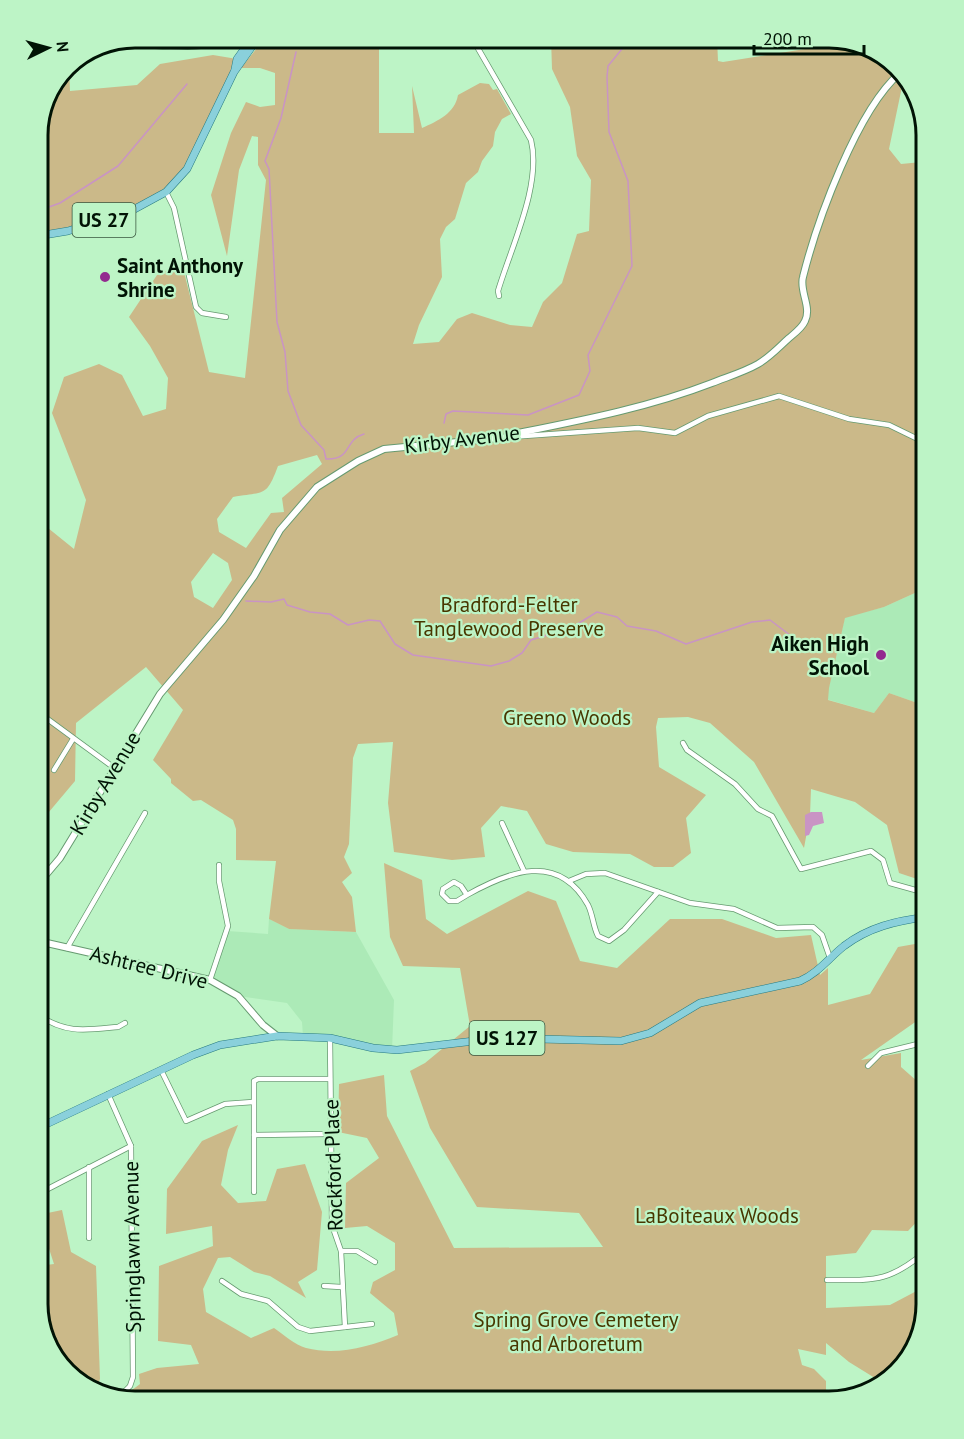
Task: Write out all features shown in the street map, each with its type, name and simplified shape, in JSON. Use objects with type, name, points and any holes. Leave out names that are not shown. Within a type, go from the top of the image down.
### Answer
[{"type":"main road","name":"US 27","points":[[234,72],[237,59],[245,48]]},
{"type":"main road","name":"US 27","points":[[48,234],[68,231],[131,211],[166,192],[191,161],[234,72],[251,48]]},
{"type":"main road","name":"US 127","points":[[48,1123],[220,1045],[262,1038],[276,1036],[330,1038],[374,1048],[397,1050],[500,1038],[621,1041],[650,1033],[700,1003],[800,981],[815,973],[849,942],[875,928],[916,919]]},
{"type":"street","points":[[478,48],[531,140],[534,152],[535,167],[531,186],[498,291],[499,296]]},
{"type":"street","name":"Kirby Avenue","points":[[48,872],[60,858],[113,767],[160,694],[223,620],[254,576],[280,530],[317,487],[358,461],[384,449],[510,438],[518,433],[681,395],[757,365],[772,354],[806,320],[807,311],[802,278],[830,197],[868,115],[895,78]]},
{"type":"street","points":[[166,192],[174,208],[196,307],[202,313],[226,317]]},
{"type":"street","points":[[510,438],[638,428],[675,433],[708,416],[779,396],[849,419],[890,425],[916,438]]},
{"type":"street","points":[[48,720],[113,767]]},
{"type":"street","points":[[54,770],[73,739]]},
{"type":"street","points":[[683,743],[687,750],[735,784],[758,809],[772,816],[801,869],[871,851],[883,860],[890,883],[916,890]]},
{"type":"street","points":[[67,948],[145,813]]},
{"type":"street","points":[[502,823],[524,871]]},
{"type":"street","points":[[210,980],[228,924],[219,881],[219,865]]},
{"type":"street","points":[[467,895],[461,885],[454,882],[443,889],[442,894],[449,901],[457,901],[501,877],[524,871],[547,873],[569,881],[588,905],[598,936],[606,941],[612,940],[624,930],[658,892]]},
{"type":"street","points":[[569,881],[586,874],[605,873],[690,903],[734,909],[777,928],[813,927],[822,935],[830,958]]},
{"type":"street","name":"Ashtree Drive","points":[[48,943],[210,980],[238,996],[262,1025],[276,1036]]},
{"type":"street","points":[[48,1022],[71,1030],[118,1027],[125,1023]]},
{"type":"street","points":[[262,1025],[262,1038]]},
{"type":"street","name":"Rockford Place","points":[[330,1038],[332,1225],[341,1251],[341,1287],[345,1327]]},
{"type":"street","points":[[868,1066],[881,1053],[916,1045]]},
{"type":"street","points":[[161,1070],[186,1121],[225,1104],[253,1102]]},
{"type":"street","points":[[254,1192],[254,1081],[258,1079],[330,1079]]},
{"type":"street","name":"Springlawn Avenue","points":[[108,1095],[131,1146],[133,1377],[126,1390]]},
{"type":"street","points":[[254,1135],[330,1134]]},
{"type":"street","points":[[48,1189],[131,1146]]},
{"type":"street","points":[[89,1167],[90,1238]]},
{"type":"street","points":[[341,1251],[357,1251],[375,1263]]},
{"type":"street","points":[[827,1280],[888,1277],[901,1271],[916,1259]]},
{"type":"street","points":[[222,1281],[241,1294],[268,1301],[304,1329],[316,1330],[372,1324]]},
{"type":"street","points":[[324,1286],[341,1287]]},
{"type":"shaded area","name":"Aiken High School","points":[[916,593],[916,702],[889,693],[874,713],[826,699],[845,617],[884,607]]},
{"type":"shaded area","points":[[811,812],[822,812],[824,823],[813,826],[809,835],[805,836],[805,815]]},
{"type":"shaded area","points":[[269,919],[289,929],[356,932],[394,1000],[392,1050],[303,1036],[302,1022],[287,1003],[238,996],[210,980],[227,931],[268,934]]},
{"type":"green space","points":[[257,48],[379,48],[379,133],[414,133],[412,86],[422,128],[445,116],[450,112],[458,95],[480,83],[489,84],[493,90],[497,89],[511,114],[502,119],[495,132],[493,146],[482,161],[478,172],[466,183],[455,219],[446,227],[440,239],[442,277],[419,325],[413,344],[439,342],[457,319],[472,313],[510,325],[532,327],[543,302],[562,283],[577,234],[589,231],[591,180],[577,156],[570,107],[552,69],[551,48],[717,48],[718,61],[723,62],[812,48],[835,48],[862,55],[891,73],[902,88],[889,149],[901,164],[916,163],[916,593],[884,607],[845,618],[828,700],[874,713],[889,693],[916,702],[916,879],[899,873],[887,825],[855,802],[811,789],[810,815],[804,848],[754,762],[710,723],[688,717],[658,718],[656,727],[659,767],[706,795],[686,818],[691,853],[673,867],[654,867],[630,854],[573,852],[546,844],[527,811],[501,806],[481,828],[485,857],[452,860],[394,852],[388,803],[393,742],[358,744],[353,758],[349,844],[344,857],[352,873],[342,882],[352,897],[356,932],[289,929],[269,919],[276,861],[236,860],[236,829],[233,820],[201,800],[193,801],[171,783],[171,779],[153,760],[183,710],[146,667],[76,723],[75,781],[48,813],[48,528],[74,549],[86,500],[52,413],[64,377],[99,364],[122,375],[143,416],[166,409],[168,378],[150,346],[129,317],[157,275],[182,264],[209,372],[245,378],[266,180],[258,165],[258,137],[252,136],[239,170],[227,256],[211,195],[231,133],[246,102],[260,107],[275,105],[275,73],[260,68],[241,68]],"holes":[[[317,455],[322,464],[282,498],[284,512],[271,513],[246,548],[219,532],[217,519],[233,497],[263,491],[270,484],[278,466]],[[213,553],[228,563],[232,580],[213,608],[194,597],[191,582]]]},
{"type":"green space","points":[[213,55],[237,59],[234,72],[181,177],[145,205],[48,233],[48,129],[55,102],[63,87],[69,78],[70,91],[137,85],[160,64]]},
{"type":"green space","points":[[384,863],[422,880],[426,919],[447,934],[528,891],[556,901],[580,961],[617,968],[670,919],[722,919],[776,938],[811,935],[820,975],[828,968],[828,1005],[870,994],[898,947],[916,944],[916,1022],[861,1060],[901,1053],[901,1067],[916,1080],[916,1223],[908,1231],[872,1230],[856,1253],[826,1256],[826,1308],[890,1305],[916,1291],[913,1327],[904,1348],[891,1366],[875,1378],[849,1362],[826,1343],[826,1355],[798,1349],[802,1365],[814,1369],[826,1381],[826,1390],[841,1390],[131,1391],[140,1384],[139,1374],[157,1368],[199,1364],[191,1345],[158,1341],[159,1266],[213,1246],[212,1226],[166,1234],[167,1189],[202,1141],[238,1125],[228,1150],[221,1185],[238,1203],[266,1201],[277,1169],[305,1164],[322,1212],[317,1270],[298,1282],[306,1298],[270,1276],[254,1272],[230,1257],[218,1258],[203,1289],[206,1312],[251,1338],[274,1328],[306,1348],[318,1350],[353,1349],[398,1335],[394,1313],[370,1293],[373,1282],[395,1270],[395,1243],[367,1226],[345,1228],[346,1183],[379,1158],[367,1138],[338,1132],[339,1084],[384,1075],[387,1116],[454,1248],[603,1247],[579,1213],[477,1207],[430,1128],[410,1071],[425,1063],[470,1026],[460,968],[403,966],[390,937]]},
{"type":"green space","points":[[62,1210],[71,1252],[96,1266],[99,1382],[73,1366],[60,1348],[51,1327],[48,1304],[48,1265],[54,1264],[48,1246],[48,1213]]},
{"type":"waterway","points":[[444,423],[446,414],[453,411],[528,415],[579,395],[590,371],[588,355],[632,266],[628,181],[609,132],[608,66],[623,48]]},
{"type":"waterway","points":[[296,52],[281,118],[265,161],[269,169],[277,322],[285,352],[288,391],[301,425],[324,450],[326,459],[340,456],[357,437],[364,434]]},
{"type":"waterway","points":[[48,207],[60,203],[118,166],[187,84]]},
{"type":"waterway","points":[[246,601],[271,602],[284,599],[287,605],[310,612],[330,614],[348,625],[369,620],[380,621],[395,644],[413,655],[491,666],[509,661],[522,653],[531,640],[571,628],[597,612],[617,617],[627,626],[656,631],[686,644],[752,622],[770,620],[803,645],[821,647]]},
{"type":"place","name":"Saint Anthony Shrine","points":[[105,277]]},
{"type":"place","name":"Aiken High School","points":[[881,655]]},
{"type":"park label","name":"Bradford-Felter Tanglewood Preserve","points":[[509,616]]},
{"type":"park label","name":"Greeno Woods","points":[[567,717]]},
{"type":"park label","name":"LaBoiteaux Woods","points":[[717,1215]]},
{"type":"park label","name":"Spring Grove Cemetery and Arboretum","points":[[576,1331]]}]
